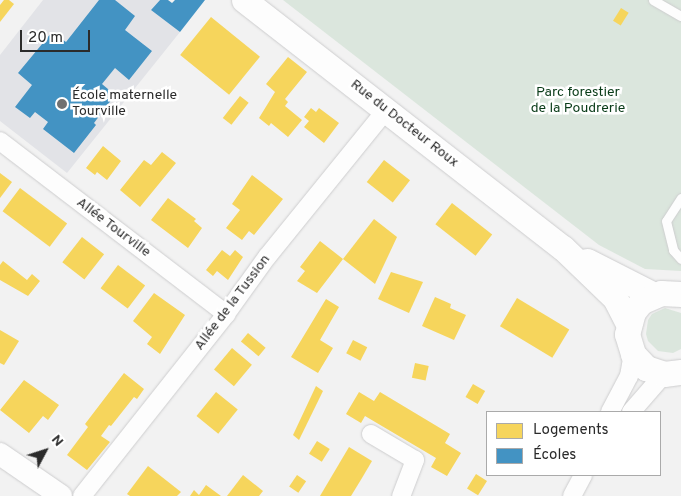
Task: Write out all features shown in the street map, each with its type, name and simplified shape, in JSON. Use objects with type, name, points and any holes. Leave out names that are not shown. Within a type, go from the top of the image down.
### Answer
[{"type":"main road","name":"Rue du Docteur Roux","points":[[244,0],[563,248],[615,298],[628,324],[629,345],[634,354]]},
{"type":"main road","name":"Rue du Docteur Roux","points":[[563,248],[654,295]]},
{"type":"main road","points":[[628,324],[633,312],[642,302],[654,295],[670,292],[681,294]]},
{"type":"main road","points":[[634,354],[646,368],[672,373]]},
{"type":"street","name":"Allée de la Tussion","points":[[82,496],[226,314],[260,267],[386,110]]},
{"type":"street","name":"Allée Tourville","points":[[0,141],[226,314]]},
{"type":"street","points":[[610,411],[628,376],[634,354]]},
{"type":"street","points":[[632,411],[672,373]]},
{"type":"street","points":[[371,434],[415,460],[401,496]]},
{"type":"street","points":[[0,454],[61,496]]},
{"type":"lane","points":[[653,0],[681,16]]},
{"type":"lane","points":[[681,198],[666,221],[672,250],[681,258]]},
{"type":"shaded area","name":"École maternelle Tourville","points":[[43,0],[160,0],[151,10],[180,32],[67,173],[0,121],[0,55]]},
{"type":"green space","name":"Parc forestier de la Poudrerie","points":[[283,0],[681,0],[681,271],[645,269],[599,245]]},
{"type":"green space","points":[[665,308],[681,313],[681,349],[673,353],[658,351],[648,341],[646,334],[648,320],[652,314]]},
{"type":"building: Logements","points":[[4,0],[9,0],[14,4],[0,22],[0,5]]},
{"type":"building: Logements","points":[[621,8],[629,13],[621,25],[613,21]]},
{"type":"building: Logements","points":[[211,17],[260,57],[229,95],[180,55]]},
{"type":"building: Logements","points":[[288,57],[307,72],[285,99],[288,102],[285,106],[302,120],[288,137],[271,123],[269,126],[259,118],[275,92],[266,84]]},
{"type":"building: Logements","points":[[240,96],[249,103],[231,125],[223,118]]},
{"type":"building: Logements","points":[[311,108],[316,112],[319,108],[339,123],[324,143],[304,127],[309,121],[304,117]]},
{"type":"building: Logements","points":[[103,146],[121,161],[107,180],[97,172],[95,175],[86,168]]},
{"type":"building: Logements","points":[[162,152],[176,163],[140,207],[120,190],[144,160],[151,165]]},
{"type":"building: Logements","points":[[384,160],[410,180],[393,202],[367,182]]},
{"type":"building: Logements","points":[[0,173],[12,182],[0,198]]},
{"type":"building: Logements","points":[[252,175],[283,199],[254,235],[249,231],[242,240],[226,228],[240,210],[232,204]]},
{"type":"building: Logements","points":[[20,188],[67,224],[50,247],[3,211]]},
{"type":"building: Logements","points":[[168,198],[196,219],[194,221],[202,228],[188,248],[151,220]]},
{"type":"building: Logements","points":[[452,203],[492,234],[476,256],[435,224]]},
{"type":"building: Logements","points":[[374,219],[397,237],[375,284],[343,259]]},
{"type":"building: Logements","points":[[82,237],[104,254],[84,279],[62,262]]},
{"type":"building: Logements","points":[[320,241],[343,259],[317,293],[297,281],[305,271],[300,267]]},
{"type":"building: Logements","points":[[222,250],[230,256],[235,250],[243,257],[228,280],[217,271],[213,276],[206,270]]},
{"type":"building: Logements","points":[[3,261],[27,280],[32,274],[40,281],[28,296],[0,280],[0,265]]},
{"type":"building: Logements","points":[[118,265],[145,285],[128,309],[101,288]]},
{"type":"building: Logements","points":[[391,272],[423,282],[409,313],[378,299]]},
{"type":"building: Logements","points":[[154,293],[185,315],[160,354],[147,344],[152,337],[133,321]]},
{"type":"building: Logements","points":[[435,297],[451,304],[450,308],[466,315],[454,340],[422,326]]},
{"type":"building: Logements","points":[[517,298],[569,329],[552,358],[500,326]]},
{"type":"building: Logements","points":[[326,299],[339,307],[320,340],[333,348],[318,373],[291,357]]},
{"type":"building: Logements","points":[[0,330],[19,341],[4,365],[0,363]]},
{"type":"building: Logements","points":[[248,333],[266,348],[259,356],[241,341]]},
{"type":"building: Logements","points":[[353,340],[367,347],[360,361],[346,353]]},
{"type":"building: Logements","points":[[232,348],[252,365],[234,386],[214,369]]},
{"type":"building: Logements","points":[[415,363],[429,366],[426,381],[412,378]]},
{"type":"building: Logements","points":[[124,373],[144,389],[137,399],[134,397],[101,436],[110,442],[87,470],[67,455],[88,427],[85,424]]},
{"type":"building: Logements","points":[[24,380],[59,405],[48,420],[43,416],[29,433],[0,410]]},
{"type":"building: Logements","points":[[473,384],[485,391],[478,404],[466,397]]},
{"type":"building: Logements","points":[[316,386],[323,391],[299,440],[293,435]]},
{"type":"building: Logements","points":[[216,392],[238,410],[218,434],[196,416]]},
{"type":"building: Logements","points":[[359,392],[374,401],[380,392],[450,434],[445,443],[461,453],[447,476],[431,467],[436,458],[365,416],[361,423],[346,414]]},
{"type":"building: Logements","points":[[317,441],[330,449],[322,462],[309,454]]},
{"type":"building: Logements","points":[[349,447],[372,461],[362,478],[351,496],[320,496]]},
{"type":"building: Logements","points":[[148,466],[181,492],[177,496],[130,496],[127,494]]},
{"type":"building: Logements","points":[[476,474],[487,481],[478,495],[467,488]]},
{"type":"building: Logements","points":[[243,475],[263,491],[259,496],[227,496]]},
{"type":"building: Logements","points":[[297,475],[306,481],[298,493],[289,487]]},
{"type":"building: Logements","points":[[206,485],[221,496],[190,496],[194,490],[199,495]]},
{"type":"building: Écoles","points":[[99,0],[115,0],[135,16],[125,30],[152,51],[129,80],[115,68],[102,84],[115,95],[94,123],[96,125],[74,153],[43,129],[48,122],[35,112],[30,118],[15,107],[32,85],[18,73],[52,32],[66,42]]},
{"type":"building: Écoles","points":[[160,0],[168,0],[172,3],[175,0],[205,0],[180,32],[151,10]]},
{"type":"place","name":"École maternelle Tourville","points":[[62,104]]}]
